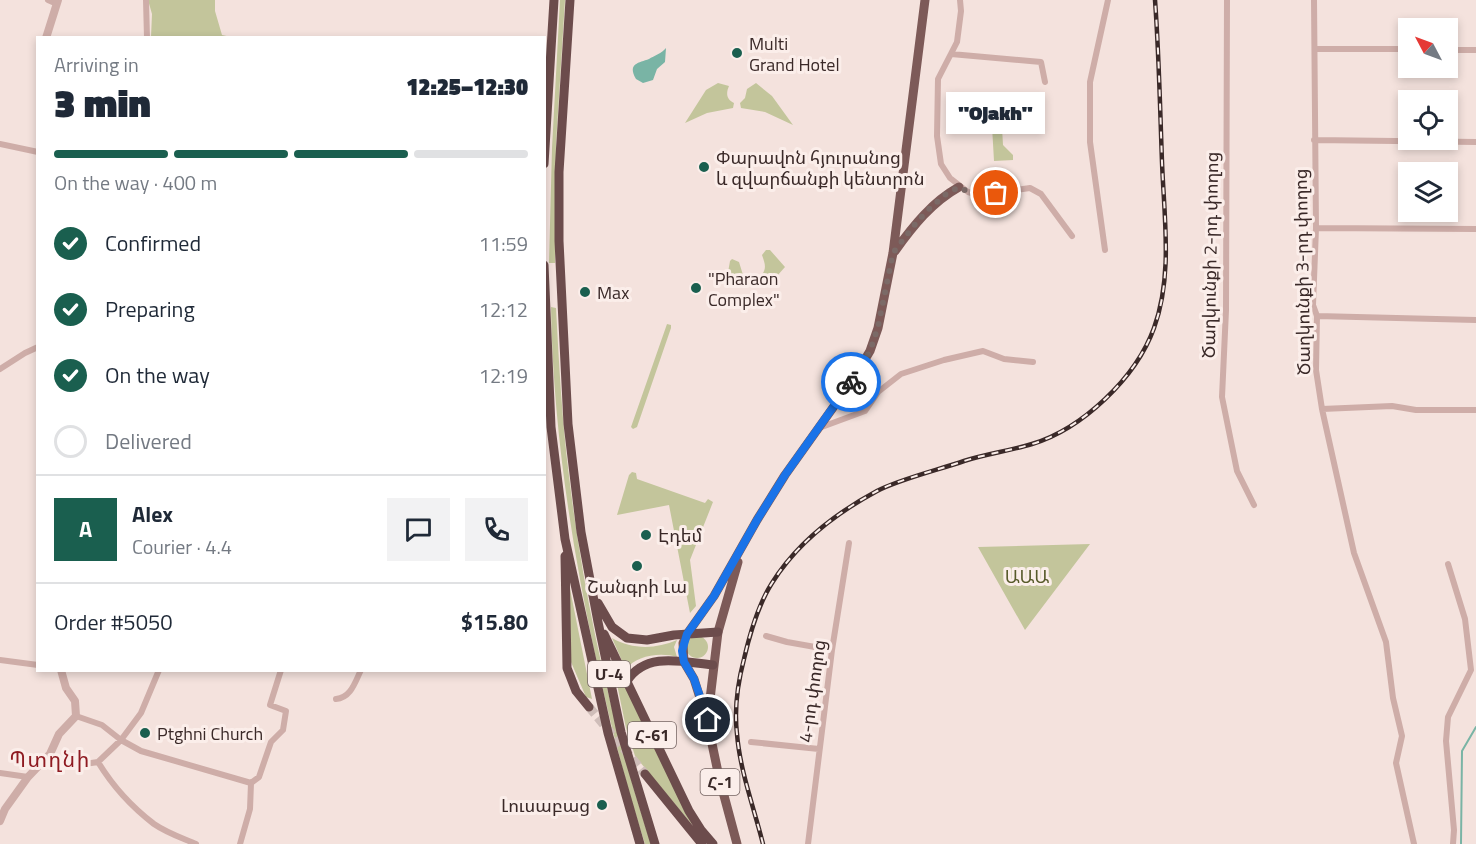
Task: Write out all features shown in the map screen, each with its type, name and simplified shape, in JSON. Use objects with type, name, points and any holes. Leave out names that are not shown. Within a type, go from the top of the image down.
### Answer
[{"type":"highway","points":[[546,131],[554,0]]},
{"type":"highway","name":"Մ-4","points":[[570,0],[559,172],[559,241],[568,424],[582,532],[598,622],[621,732],[655,844]]},
{"type":"highway","name":"Մ-4","points":[[546,319],[550,427],[565,539],[608,733],[640,844]]},
{"type":"highway","points":[[565,539],[567,668],[576,691],[589,707]]},
{"type":"highway","points":[[593,588],[599,606],[612,627],[627,638],[647,640],[718,632]]},
{"type":"highway","name":"Հ-61","points":[[598,622],[689,811],[713,844]]},
{"type":"highway","points":[[627,681],[636,670],[648,662],[664,660],[713,665]]},
{"type":"highway","name":"Հ-61","points":[[645,774],[702,844]]},
{"type":"main road","name":"Հ-1","points":[[737,844],[719,777],[708,720],[694,679],[684,662],[682,651],[687,634],[714,596],[762,511],[870,351],[878,327],[893,253],[925,0]]},
{"type":"main road","points":[[893,253],[929,209],[946,194],[959,187]]},
{"type":"main road","name":"Հ-1","points":[[708,720],[718,632],[742,548]]},
{"type":"street","points":[[47,36],[58,2],[48,0]]},
{"type":"street","points":[[146,0],[147,36]]},
{"type":"street","points":[[960,0],[957,42],[938,79],[938,136],[941,164],[950,178],[968,192],[979,195],[1030,188],[1041,194],[1072,236]]},
{"type":"street","points":[[1105,250],[1090,142],[1090,82],[1108,0]]},
{"type":"street","name":"Ծաղկունքի 2-րդ փողոց","points":[[1227,0],[1226,310],[1222,397],[1237,471],[1254,505]]},
{"type":"street","name":"Ծաղկունքի 3-րդ փողոց","points":[[1314,0],[1316,228],[1313,305],[1317,316],[1316,370],[1322,409],[1354,553],[1386,642],[1393,698],[1402,736],[1396,763],[1414,844]]},
{"type":"street","points":[[1315,49],[1398,50]]},
{"type":"street","points":[[1458,50],[1476,50]]},
{"type":"street","points":[[951,54],[1041,62],[1045,82]]},
{"type":"street","points":[[1314,141],[1476,142]]},
{"type":"street","points":[[0,144],[36,152]]},
{"type":"street","points":[[1316,228],[1476,229]]},
{"type":"street","points":[[1317,316],[1476,320]]},
{"type":"street","points":[[0,369],[36,348]]},
{"type":"street","points":[[818,429],[865,411],[878,392],[901,374],[944,360],[983,351],[1004,359],[1032,362]]},
{"type":"street","points":[[1322,409],[1392,406],[1416,410],[1476,410]]},
{"type":"street","name":"4-րդ փողոց","points":[[808,844],[832,650],[849,543]]},
{"type":"street","points":[[1448,564],[1465,619],[1471,670],[1448,717],[1446,741],[1454,830],[1453,844]]},
{"type":"street","points":[[766,636],[832,650]]},
{"type":"street","points":[[0,660],[36,665]]},
{"type":"street","points":[[0,821],[5,809],[28,777],[50,754],[59,734],[76,716],[75,701],[66,688],[62,672]]},
{"type":"street","points":[[50,754],[62,764],[78,765],[98,762],[121,740],[141,713],[158,672]]},
{"type":"street","points":[[251,783],[259,777],[271,742],[284,730],[286,711],[270,705],[280,672]]},
{"type":"street","points":[[336,699],[343,699],[348,694],[361,672]]},
{"type":"street","points":[[76,716],[102,725],[121,740],[141,751],[251,783]]},
{"type":"street","points":[[751,742],[819,749]]},
{"type":"street","points":[[98,762],[121,793],[154,824],[196,844]]},
{"type":"street","points":[[0,773],[28,777]]},
{"type":"street","points":[[240,844],[250,809],[251,783]]},
{"type":"green space","points":[[148,0],[215,0],[215,11],[222,35],[226,36],[151,36],[152,14]]},
{"type":"green space","points":[[560,0],[565,0],[556,144],[555,263],[549,263],[552,148]]},
{"type":"green space","points":[[718,83],[729,86],[727,96],[734,103],[733,108],[707,113],[685,123],[706,90]]},
{"type":"green space","points":[[756,83],[772,96],[793,125],[765,112],[741,108],[740,103],[745,98],[747,89]]},
{"type":"green space","points":[[992,126],[1002,128],[1003,145],[1013,155],[1013,160],[994,161]]},
{"type":"green space","points":[[766,250],[770,250],[785,267],[777,276],[759,284],[758,279],[765,268],[762,255]]},
{"type":"green space","points":[[732,259],[739,262],[743,275],[756,280],[756,285],[741,287],[726,284]]},
{"type":"green space","points":[[551,307],[556,308],[567,455],[575,523],[591,616],[612,708],[651,844],[645,844],[618,752],[596,659],[579,572],[565,484],[555,396]]},
{"type":"green space","points":[[667,324],[671,325],[671,328],[637,427],[633,429],[631,427]]},
{"type":"green space","points":[[632,472],[636,473],[637,479],[705,503],[708,499],[713,502],[690,560],[696,606],[690,613],[669,505],[617,515],[629,475]]},
{"type":"green space","name":"ԱԱԱ","points":[[1090,544],[1025,630],[978,547]]},
{"type":"green space","points":[[569,584],[592,699],[586,697],[571,662]]},
{"type":"green space","points":[[693,636],[701,636],[708,643],[708,651],[701,658],[693,658],[686,651],[686,643]]},
{"type":"green space","points":[[612,638],[628,645],[644,647],[677,640],[674,647],[677,657],[649,656],[636,661],[626,670]]},
{"type":"green space","points":[[611,655],[693,826],[635,756],[626,728]]},
{"type":"water","points":[[666,48],[665,62],[657,69],[653,80],[643,83],[636,79],[633,70],[635,64],[656,56]]},
{"type":"waterway","points":[[1461,844],[1462,751],[1476,727]]},
{"type":"tunnel","points":[[589,707],[645,774]]},
{"type":"railway","points":[[763,844],[741,762],[736,705],[738,686],[755,619],[767,592],[782,568],[818,530],[877,491],[964,461],[1032,444],[1070,427],[1088,414],[1121,383],[1146,347],[1154,328],[1164,288],[1166,246],[1155,0]]},
{"type":"way so far","points":[[851,382],[870,351],[878,327],[893,253],[916,223],[946,194],[959,187],[979,195],[996,193]]},
{"type":"place","name":"Multi Grand Hotel","points":[[737,53]]},
{"type":"place","name":"Փարավոն հյուրանոց և զվարճանքի կենտրոն","points":[[704,167]]},
{"type":"place","name":"\"Ojakh\"","points":[[996,193]]},
{"type":"place","name":"\"Pharaon Complex\"","points":[[696,288]]},
{"type":"place","name":"Max","points":[[585,292]]},
{"type":"place","name":"Էդեմ","points":[[646,535]]},
{"type":"place","name":"Շանգրի Լա","points":[[637,566]]},
{"type":"place","name":"Ptghni Church","points":[[145,733]]},
{"type":"place","name":"Լուսաբաց","points":[[602,805]]},
{"type":"district","name":"Պտղնի","points":[[50,759]]},
{"type":"route","points":[[708,720],[694,679],[684,662],[683,643],[714,596],[785,475],[851,382]]}]
